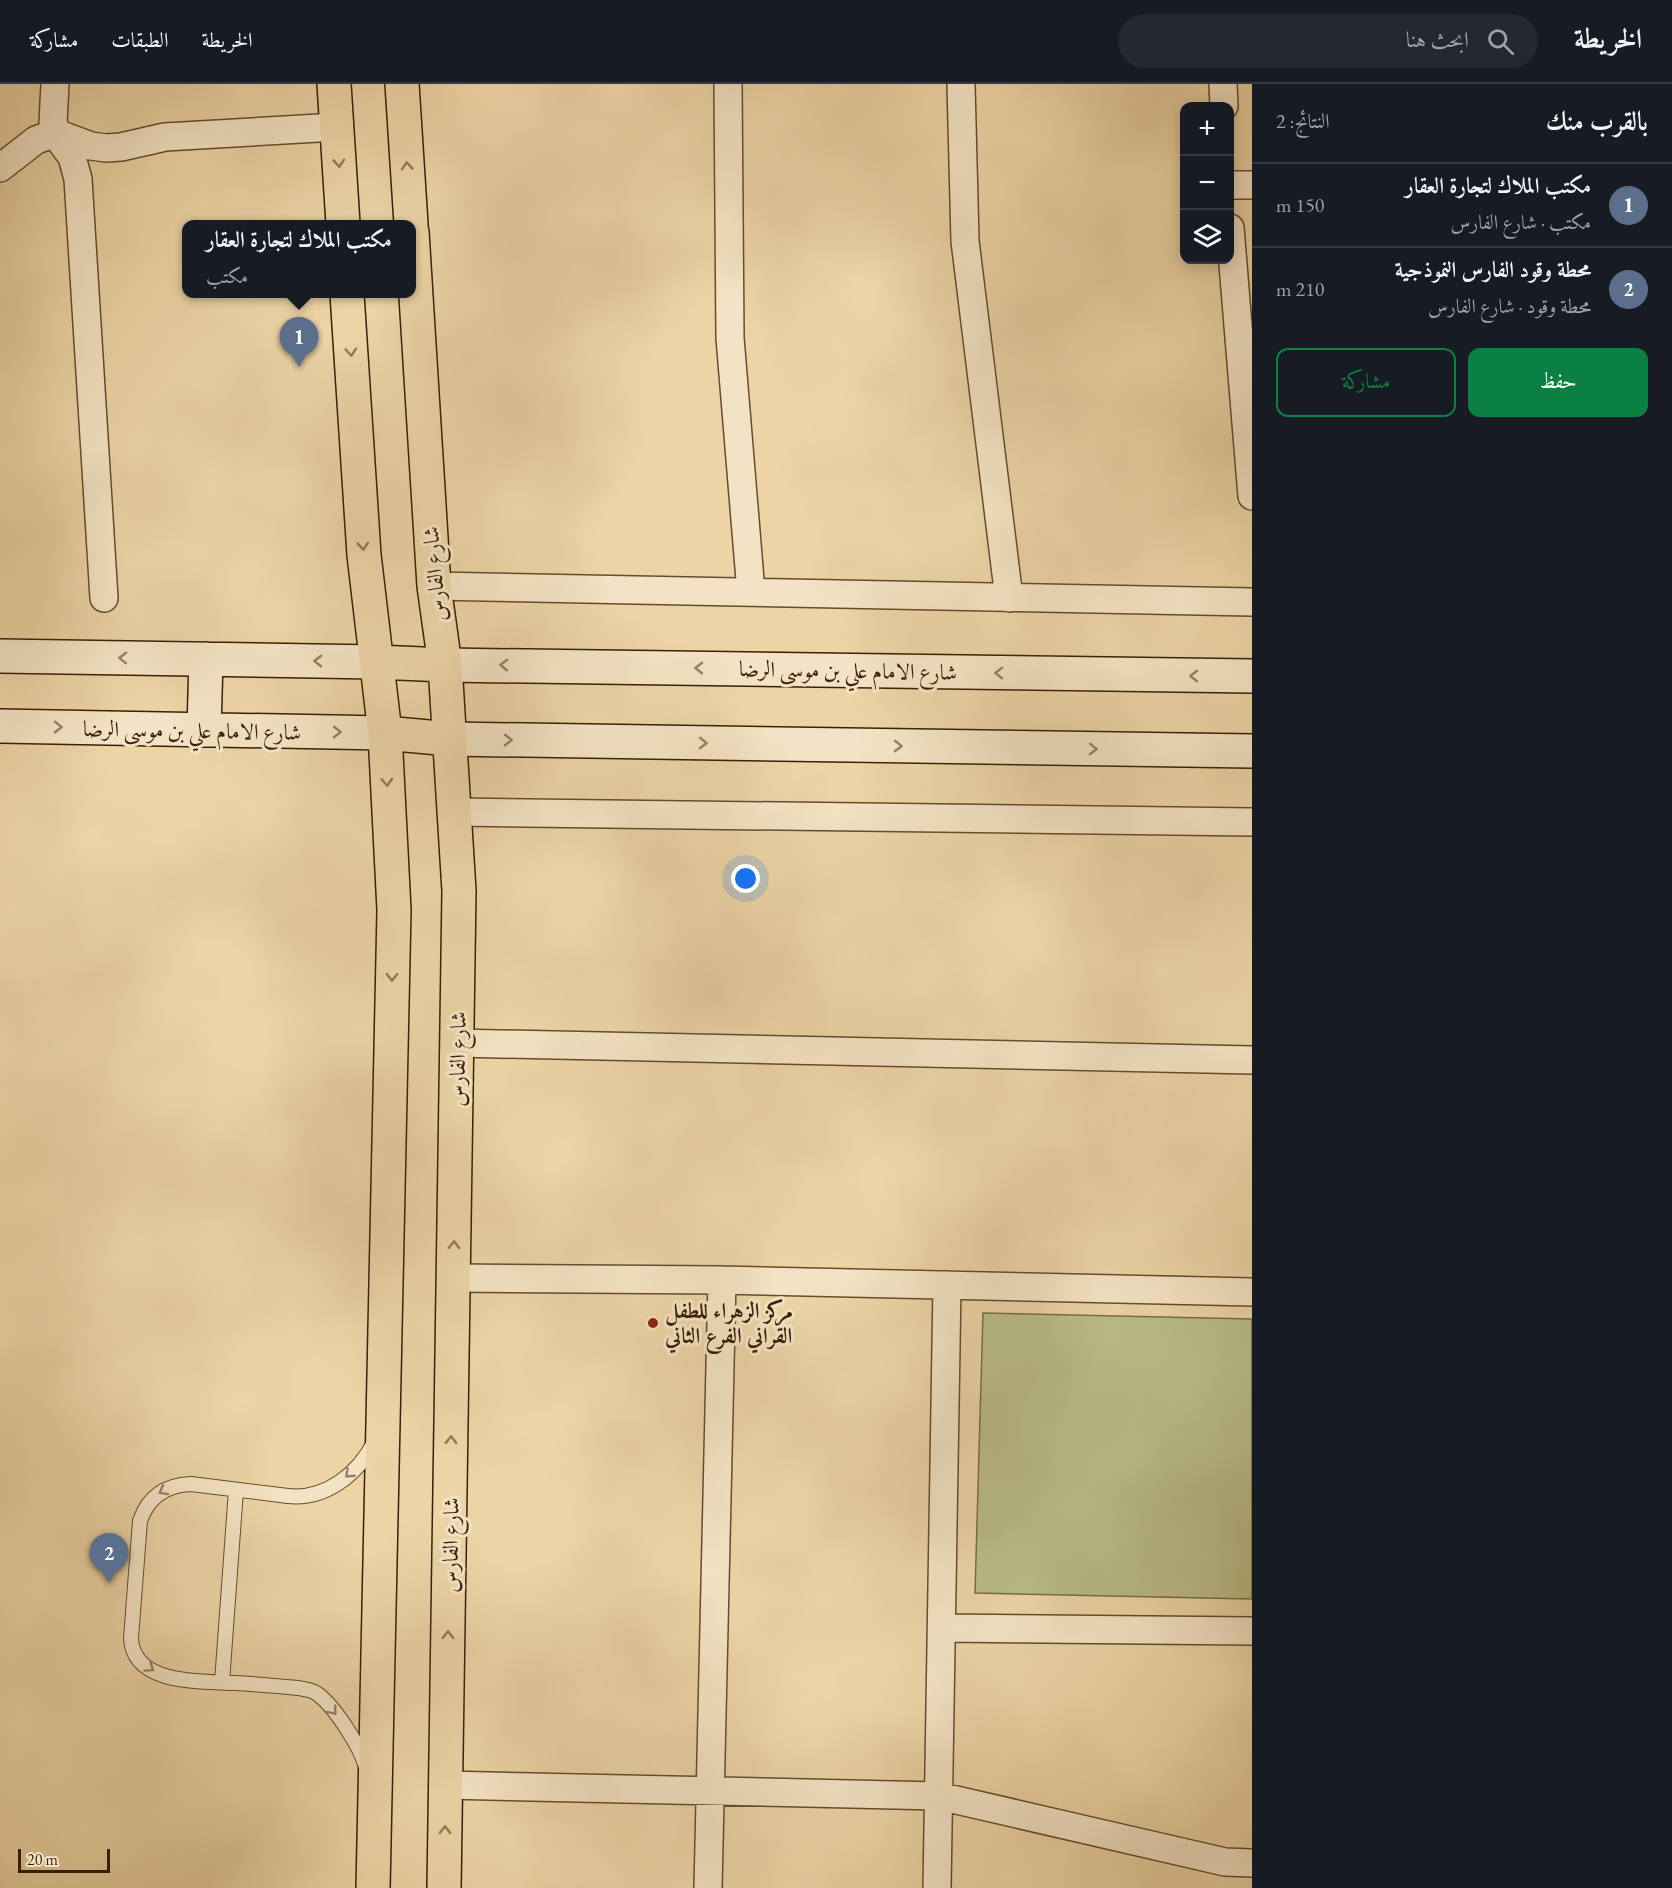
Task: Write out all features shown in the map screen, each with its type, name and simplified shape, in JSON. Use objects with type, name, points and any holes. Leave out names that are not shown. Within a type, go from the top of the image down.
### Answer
[{"type":"main road","points":[[334,84],[343,220]]},
{"type":"main road","points":[[402,84],[411,220]]},
{"type":"main road","points":[[347,298],[364,555],[385,733],[394,910],[373,1888]]},
{"type":"main road","name":"شارع الفارس","points":[[415,298],[434,586],[444,664],[459,891],[444,1888]]},
{"type":"main road","points":[[0,656],[444,664]]},
{"type":"main road","points":[[204,730],[206,659]]},
{"type":"main road","name":"شارع الامام علي بن موسى الرضا","points":[[444,664],[1252,676]]},
{"type":"main road","name":"شارع الامام علي بن موسى الرضا","points":[[0,726],[385,733]]},
{"type":"main road","points":[[385,733],[450,739],[1252,751]]},
{"type":"street","points":[[55,84],[53,123],[77,171],[104,598]]},
{"type":"street","points":[[728,84],[729,338],[751,592]]},
{"type":"street","points":[[961,84],[965,241],[1009,598]]},
{"type":"street","points":[[1223,84],[1224,102]]},
{"type":"street","points":[[0,168],[36,140],[56,133],[91,146],[106,148],[165,137],[336,127]]},
{"type":"street","points":[[1234,185],[1252,185]]},
{"type":"street","points":[[1233,264],[1252,496]]},
{"type":"street","points":[[434,586],[1252,602]]},
{"type":"street","points":[[455,812],[1252,822]]},
{"type":"street","points":[[457,1044],[1252,1060]]},
{"type":"street","points":[[454,1278],[722,1280],[1252,1292]]},
{"type":"street","points":[[708,1888],[722,1280]]},
{"type":"street","points":[[937,1888],[947,1285]]},
{"type":"street","points":[[942,1628],[1252,1631]]},
{"type":"street","points":[[446,1785],[939,1796],[1225,1862],[1252,1863]]},
{"type":"lane","points":[[374,1793],[357,1744],[324,1700],[316,1693],[298,1688],[172,1678],[147,1667],[136,1657],[132,1650],[131,1638],[140,1521],[143,1510],[157,1494],[177,1485],[191,1484],[300,1497],[315,1495],[334,1485],[355,1468],[372,1447],[382,1426]]},
{"type":"lane","points":[[222,1682],[236,1490]]},
{"type":"green space","points":[[983,1313],[1252,1319],[1252,1599],[975,1593]]},
{"type":"place","name":"مكتب الملاك لتجارة العقار","points":[[299,367]]},
{"type":"place","name":"مركز الزهراء للطفل القراني الفرع الثاني","points":[[653,1323]]},
{"type":"place","name":"محطة وقود الفارس النموذجية","points":[[109,1583]]}]
